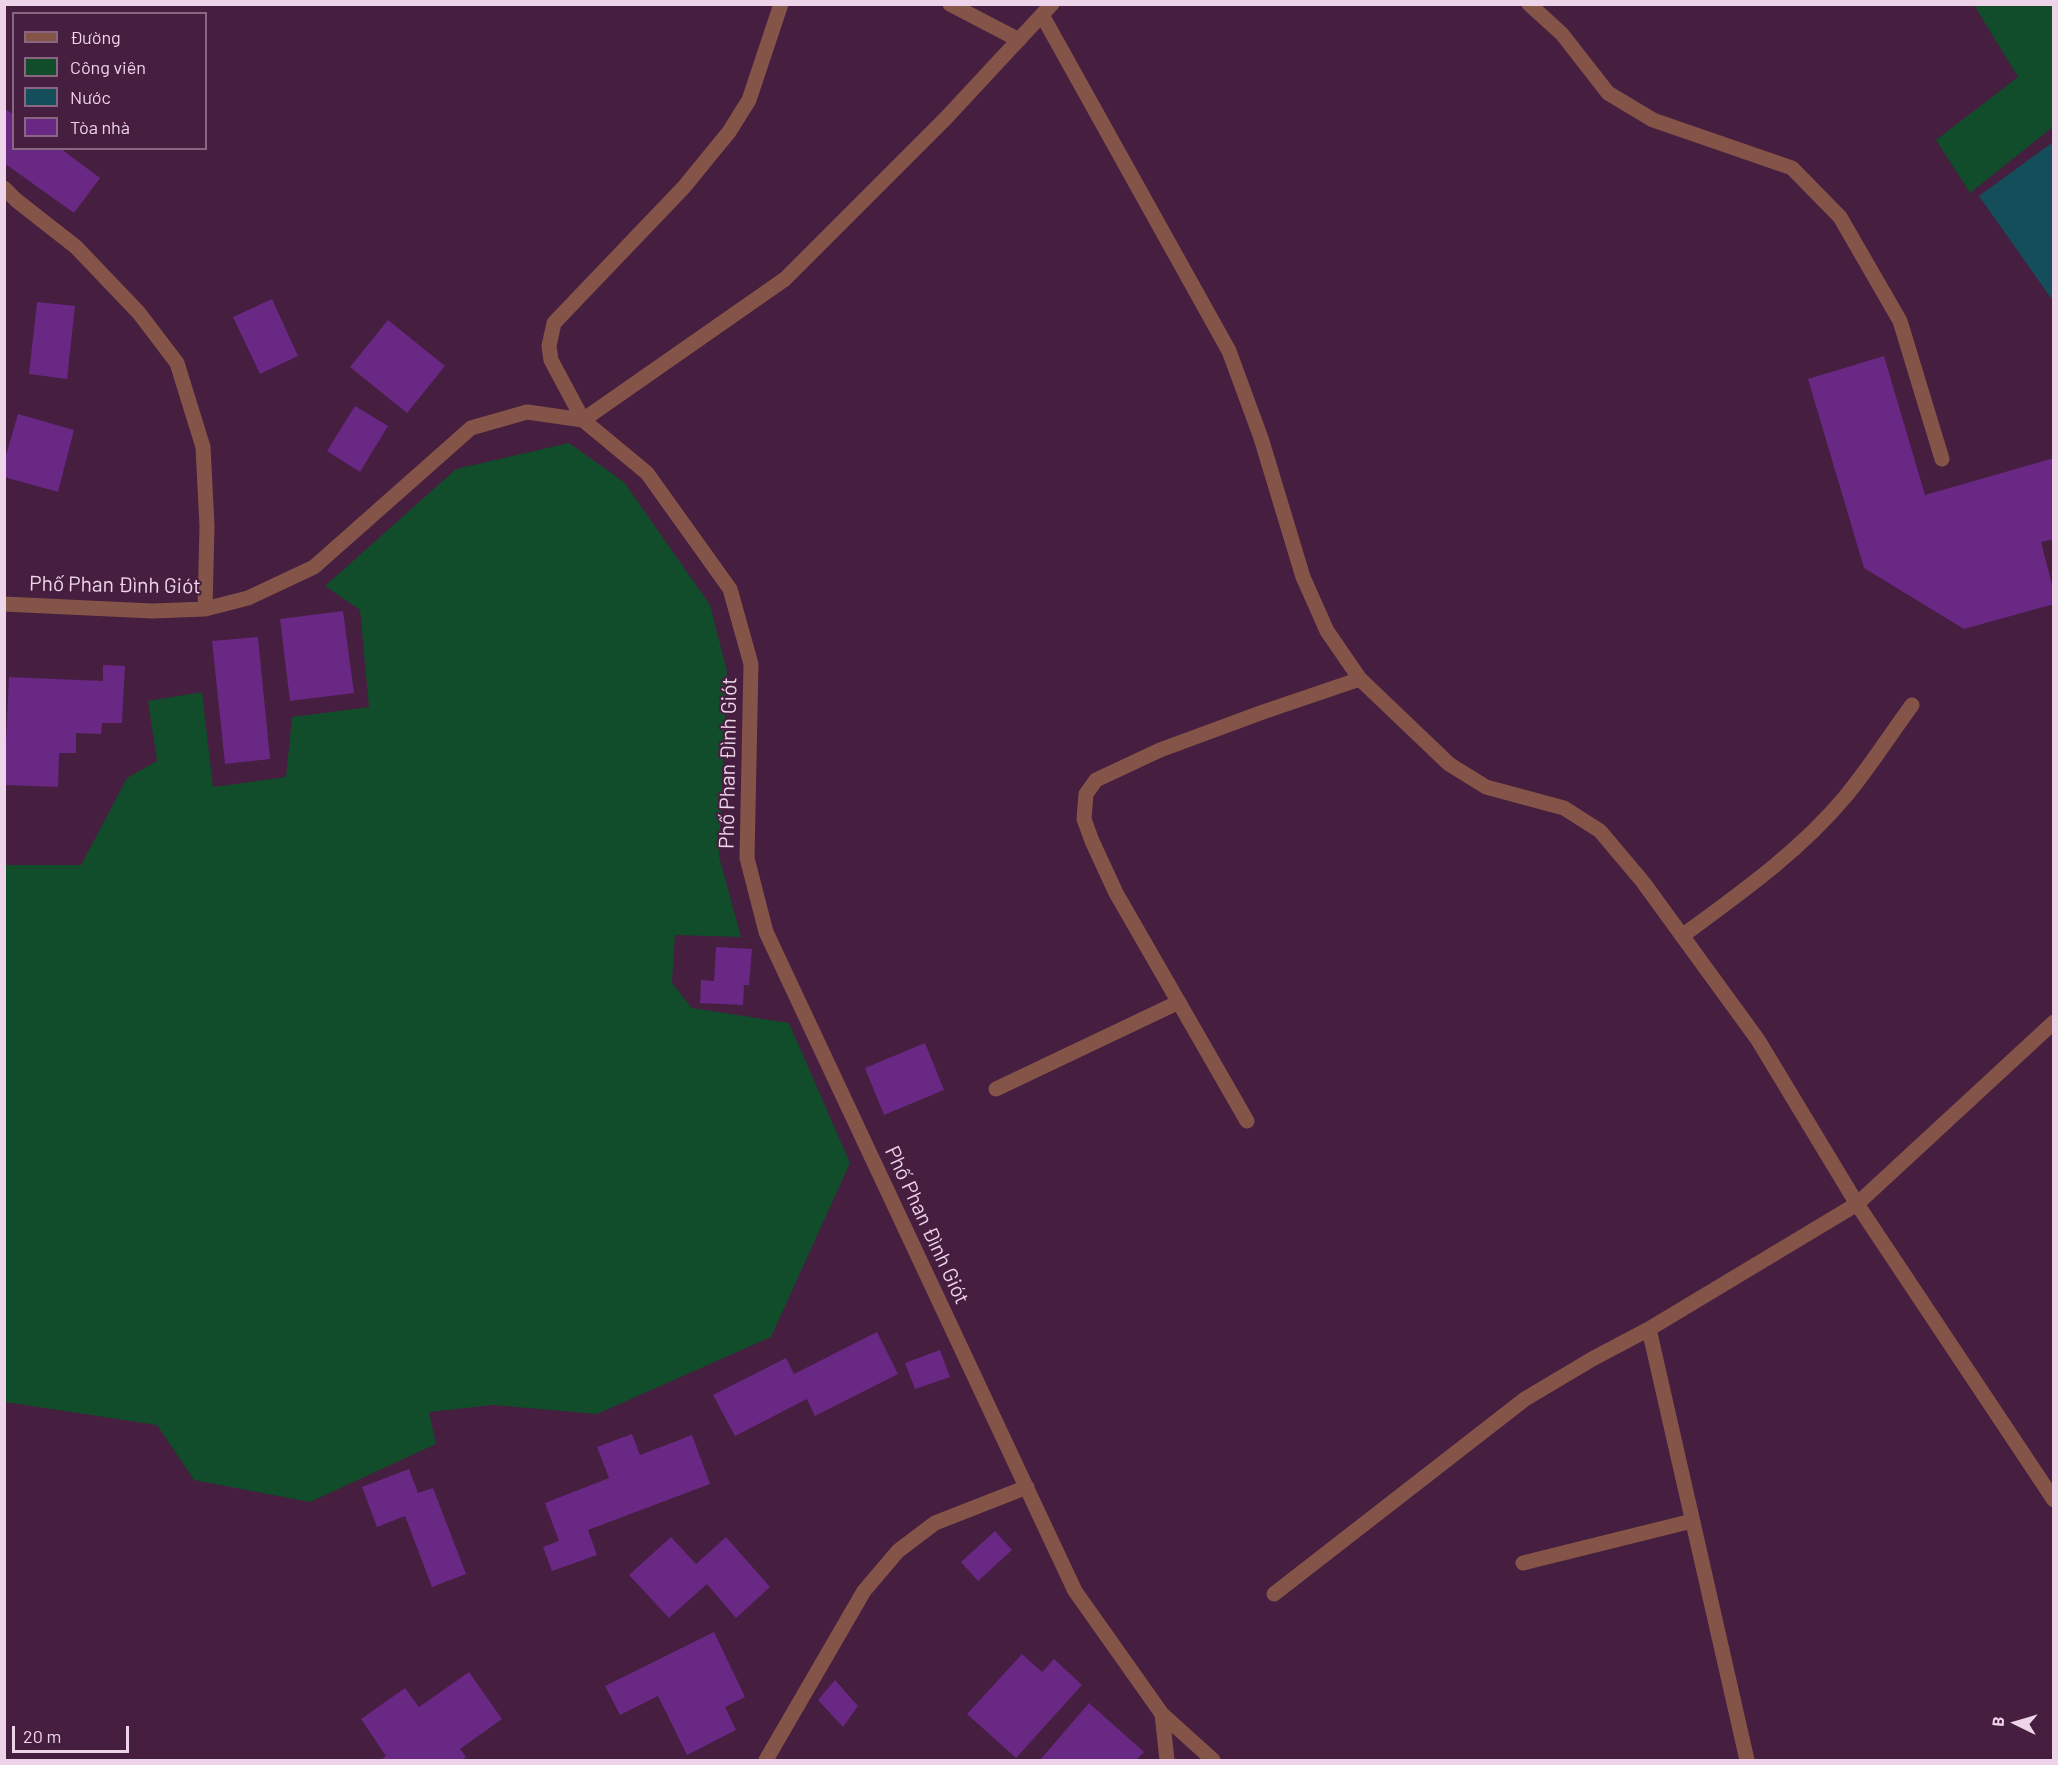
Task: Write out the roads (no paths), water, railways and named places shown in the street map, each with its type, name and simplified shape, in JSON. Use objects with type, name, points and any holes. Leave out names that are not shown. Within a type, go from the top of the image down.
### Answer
[{"type":"street","points":[[781,4],[749,100],[729,132],[684,187],[554,323],[549,346],[551,360],[583,420],[785,279],[946,118],[1047,10],[1229,351],[1261,438],[1303,577],[1327,631],[1360,679],[1449,764],[1486,787],[1564,808],[1600,831],[1643,882],[1758,1040],[1857,1204],[2054,1500]]},
{"type":"street","points":[[950,4],[1019,40]]},
{"type":"street","points":[[1529,4],[1562,34],[1608,93],[1653,120],[1792,168],[1840,217],[1900,321],[1942,459]]},
{"type":"street","points":[[4,188],[76,247],[139,313],[177,363],[203,447],[207,526],[205,609]]},
{"type":"street","name":"Phố Phan Đình Giót","points":[[4,604],[152,611],[205,609],[248,598],[314,567],[471,428],[527,412],[583,420],[647,473],[730,588],[751,664],[747,858],[766,932],[1075,1591],[1162,1713],[1213,1761]]},
{"type":"street","points":[[1247,1121],[1116,893],[1084,819],[1086,794],[1096,780],[1160,750],[1360,679]]},
{"type":"street","points":[[1682,936],[1764,875],[1810,834],[1844,797],[1912,705]]},
{"type":"street","points":[[996,1089],[1179,1002]]},
{"type":"street","points":[[1274,1594],[1524,1399],[1649,1329],[1857,1204],[2054,1022]]},
{"type":"street","points":[[1649,1329],[1747,1761]]},
{"type":"street","points":[[766,1761],[864,1591],[898,1551],[935,1523],[1026,1487]]},
{"type":"street","points":[[1523,1563],[1692,1521]]},
{"type":"street","points":[[1162,1713],[1167,1761]]},
{"type":"water","points":[[2053,142],[2053,301],[1979,196]]}]
